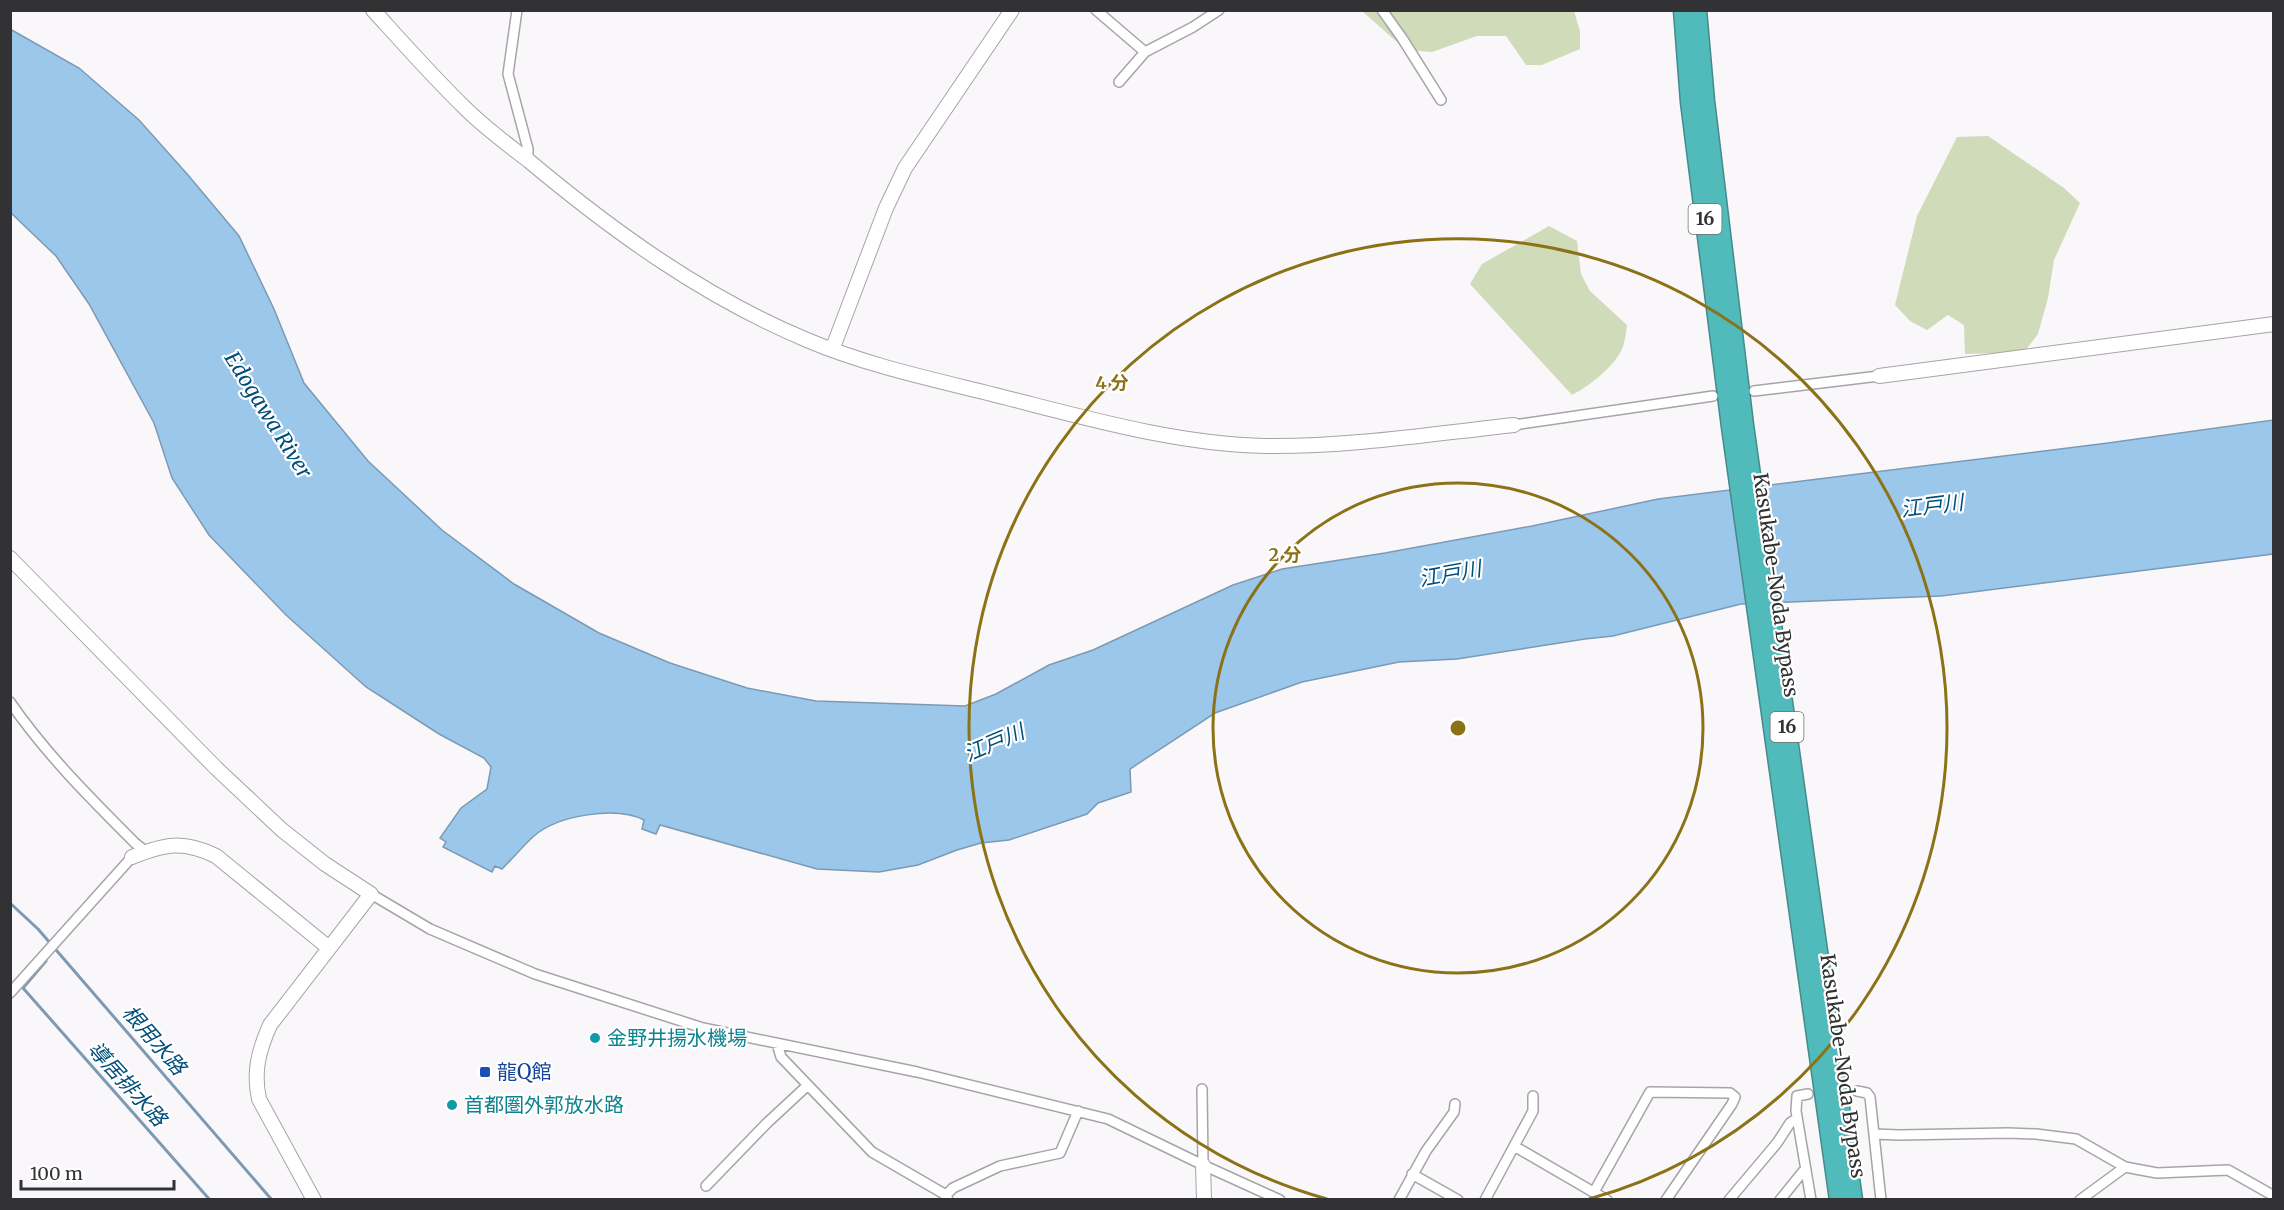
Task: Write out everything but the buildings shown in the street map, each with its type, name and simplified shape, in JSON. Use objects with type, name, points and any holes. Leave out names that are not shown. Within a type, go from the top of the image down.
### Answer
[{"type":"highway","name":"Kasukabe-Noda Bypass","points":[[1683,10],[1690,102],[1738,426],[1822,1029],[1839,1200]]},
{"type":"highway","name":"Kasukabe-Noda Bypass","points":[[1696,10],[1738,426]]},
{"type":"highway","name":"Kasukabe-Noda Bypass","points":[[1822,1029],[1853,1200]]},
{"type":"street","points":[[373,10],[466,109],[528,161],[622,234],[717,297],[778,328],[832,350],[891,368],[1150,432],[1236,444],[1291,445],[1368,441],[1514,425],[1713,396]]},
{"type":"street","points":[[517,10],[508,74],[528,149],[528,161]]},
{"type":"street","points":[[832,350],[886,208],[905,168],[1012,10]]},
{"type":"street","points":[[1096,10],[1145,52]]},
{"type":"street","points":[[1119,82],[1145,52],[1193,27],[1219,10]]},
{"type":"street","points":[[1382,10],[1441,100]]},
{"type":"street","points":[[1754,391],[2274,324]]},
{"type":"street","points":[[10,558],[200,752],[282,830],[325,864],[370,894],[430,929],[535,974],[681,1022],[917,1072],[1108,1119],[1203,1166],[1280,1200]]},
{"type":"street","points":[[10,702],[31,732],[63,769],[146,852]]},
{"type":"street","points":[[10,993],[132,858],[156,847],[176,844],[197,847],[216,856],[329,948]]},
{"type":"street","points":[[314,1200],[259,1099],[255,1084],[256,1064],[270,1025],[370,894]]},
{"type":"street","points":[[777,1044],[781,1057],[872,1152],[947,1197],[953,1188],[1000,1166],[1060,1153],[1078,1111]]},
{"type":"street","points":[[706,1186],[807,1085]]},
{"type":"street","points":[[1202,1089],[1204,1200]]},
{"type":"street","points":[[1857,1091],[1867,1093],[1870,1097],[1881,1200]]},
{"type":"street","points":[[1594,1192],[1650,1092],[1731,1093],[1735,1097],[1732,1104],[1674,1185],[1666,1200]]},
{"type":"street","points":[[1808,1094],[1796,1098],[1796,1119],[1810,1200]]},
{"type":"street","points":[[1485,1200],[1533,1111],[1533,1096]]},
{"type":"street","points":[[1399,1200],[1426,1151],[1454,1112],[1455,1104]]},
{"type":"street","points":[[1729,1200],[1777,1143],[1790,1123],[1796,1119]]},
{"type":"street","points":[[1874,1134],[1899,1136],[2036,1134],[2076,1139],[2125,1167],[2157,1173],[2228,1170],[2274,1196]]},
{"type":"street","points":[[1514,1146],[1607,1200]]},
{"type":"street","points":[[2081,1199],[2125,1167]]},
{"type":"street","points":[[1780,1200],[1805,1168]]},
{"type":"street","points":[[1412,1174],[1458,1200]]},
{"type":"green space","points":[[1362,11],[1574,11],[1580,31],[1580,49],[1542,65],[1526,65],[1506,36],[1477,36],[1432,52],[1406,50]]},
{"type":"green space","points":[[1988,136],[2064,188],[2080,203],[2054,260],[2048,298],[2038,334],[2024,352],[1965,354],[1964,325],[1948,315],[1927,330],[1910,321],[1895,305],[1917,216],[1957,137]]},
{"type":"green space","points":[[1549,226],[1577,241],[1581,274],[1590,291],[1627,325],[1623,346],[1618,356],[1586,387],[1572,395],[1470,284],[1482,264]]},
{"type":"water","points":[[10,29],[79,68],[139,120],[188,175],[239,236],[274,309],[304,383],[368,461],[442,530],[514,584],[599,633],[670,663],[747,688],[816,701],[965,706],[996,694],[1049,665],[1093,650],[1233,585],[1282,569],[1532,526],[1658,499],[2273,420],[2273,554],[1941,596],[1741,604],[1613,636],[1457,659],[1399,662],[1302,682],[1215,713],[1130,769],[1131,792],[1098,803],[1087,814],[1009,840],[981,843],[918,865],[879,872],[817,869],[660,825],[656,834],[642,829],[644,820],[632,816],[603,813],[572,818],[544,829],[534,836],[502,869],[495,866],[492,872],[443,847],[446,842],[440,838],[461,808],[487,789],[491,767],[484,758],[439,734],[366,687],[286,615],[209,535],[172,478],[154,423],[89,304],[56,256],[11,213]]},
{"type":"waterway","name":"根用水路","points":[[10,903],[38,929],[272,1200]]},
{"type":"waterway","name":"導居排水路","points":[[46,961],[23,988],[210,1200]]},
{"type":"place","name":"金野井揚水機場","points":[[595,1038]]},
{"type":"place","name":"龍Q館","points":[[485,1072]]},
{"type":"place","name":"首都圏外郭放水路","points":[[452,1105]]},
{"type":"water label","name":"Edogawa River","points":[[268,415]]},
{"type":"water label","name":"江戸川","points":[[1932,506]]},
{"type":"water label","name":"江戸川","points":[[1450,574]]},
{"type":"water label","name":"江戸川","points":[[994,743]]}]
